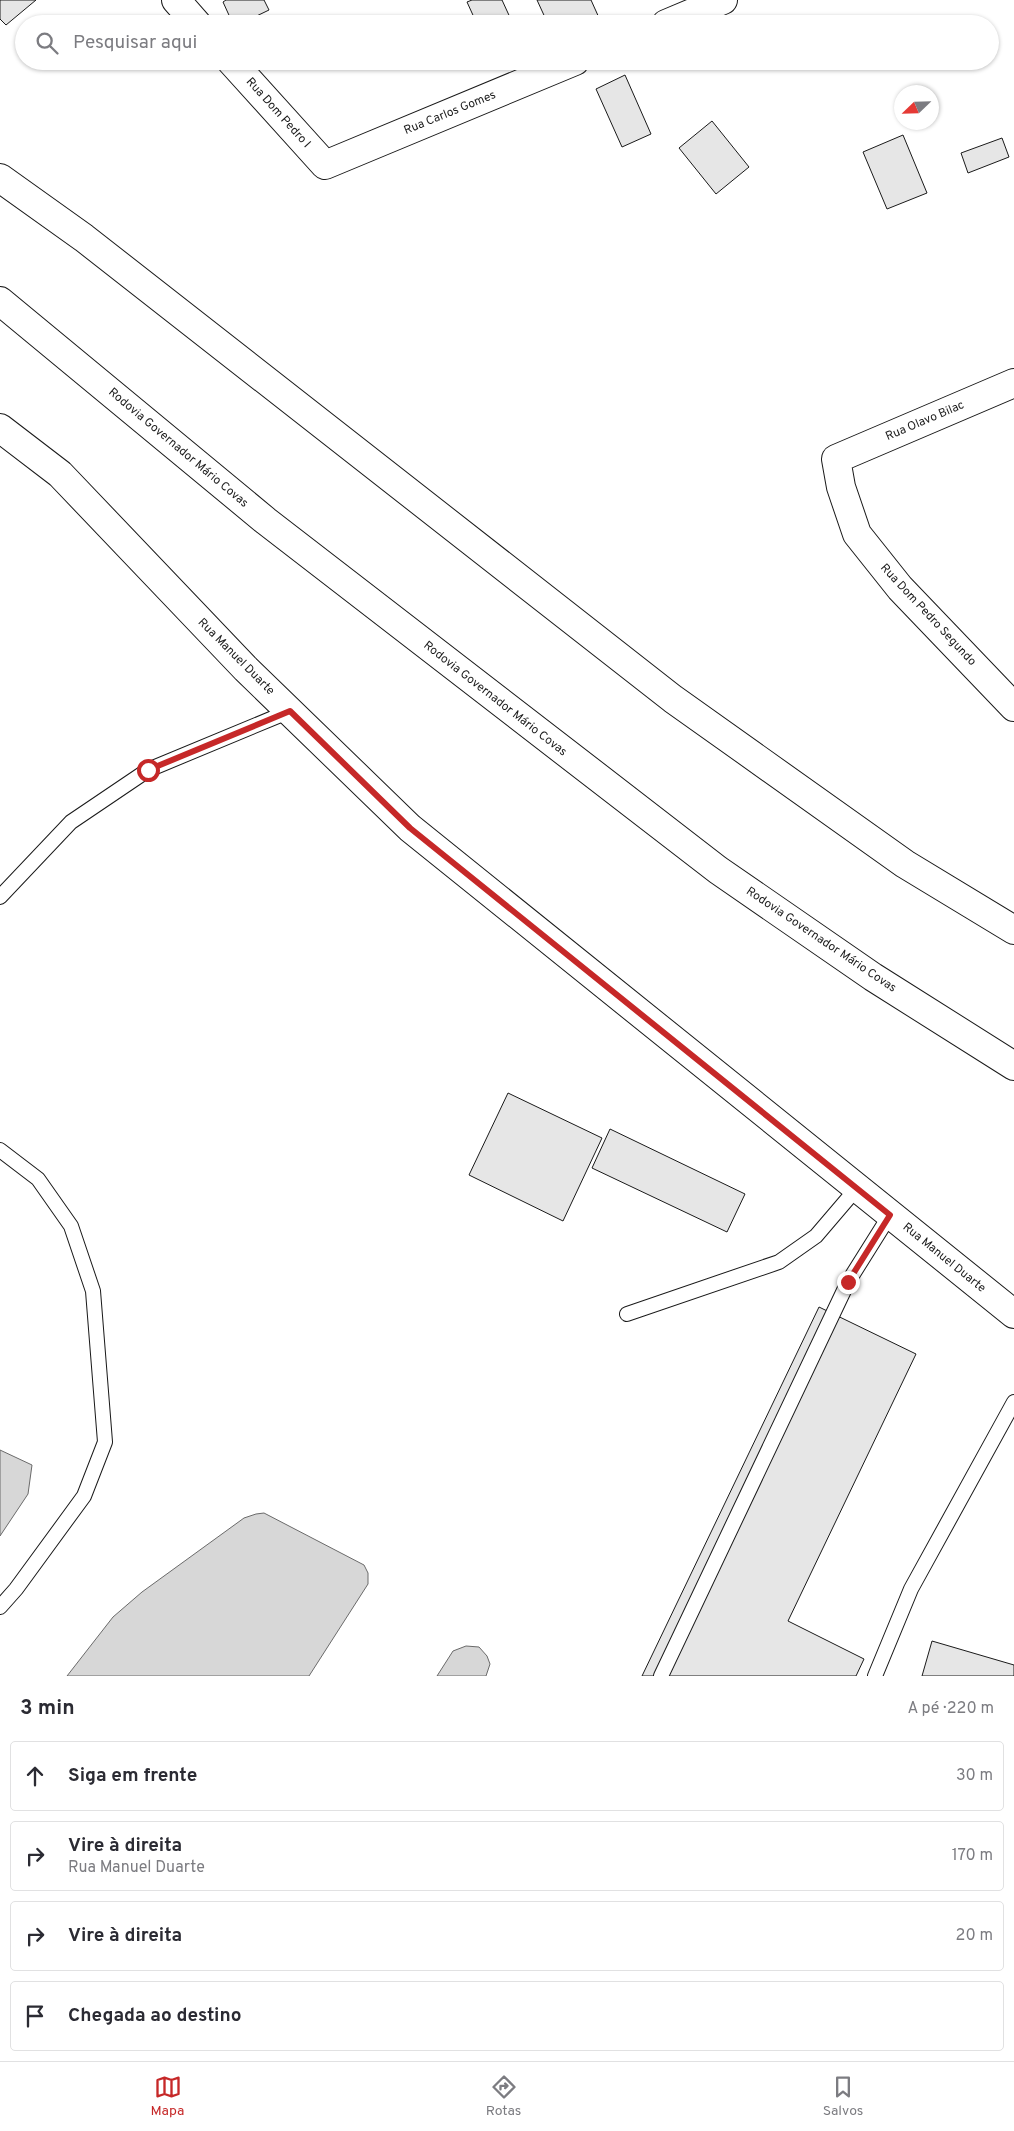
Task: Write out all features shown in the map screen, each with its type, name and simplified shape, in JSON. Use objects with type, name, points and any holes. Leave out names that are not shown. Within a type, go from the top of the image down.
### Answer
[{"type":"main road","points":[[176,0],[189,15]]},
{"type":"main road","points":[[688,15],[724,0]]},
{"type":"main road","name":"Rua Dom Pedro I","points":[[239,70],[325,165]]},
{"type":"main road","name":"Rua Carlos Gomes","points":[[325,165],[553,70]]},
{"type":"main road","points":[[0,178],[84,238],[673,699],[905,864],[1014,930]]},
{"type":"main road","name":"Rodovia Governador Mário Covas","points":[[0,301],[266,521],[718,870],[873,976],[1014,1066]]},
{"type":"main road","name":"Rua Olavo Bilac","points":[[836,459],[1014,383]]},
{"type":"main road","name":"Rua Manuel Duarte","points":[[0,428],[60,474],[246,669],[410,828],[1014,1314]]},
{"type":"main road","name":"Rua Dom Pedro Segundo","points":[[836,459],[841,487],[857,534],[900,588],[1014,707]]},
{"type":"lane","points":[[0,897],[71,822],[148,770],[290,711]]},
{"type":"lane","points":[[0,1150],[38,1179],[71,1226],[93,1291],[105,1442],[84,1496],[16,1589],[0,1607]]},
{"type":"lane","points":[[627,1314],[779,1262],[816,1236],[857,1188]]},
{"type":"lane","points":[[661,1676],[848,1282],[890,1215]]},
{"type":"lane","points":[[875,1676],[911,1589],[1014,1402]]},
{"type":"shaded area","points":[[0,1450],[32,1465],[28,1494],[0,1536]]},
{"type":"shaded area","points":[[264,1513],[364,1565],[368,1573],[368,1584],[309,1676],[67,1676],[113,1617],[142,1592],[244,1518]]},
{"type":"shaded area","points":[[466,1646],[479,1647],[487,1656],[490,1664],[486,1676],[437,1676],[453,1651]]},
{"type":"building","points":[[0,0],[36,0],[18,15],[15,15],[15,18],[6,25],[0,19]]},
{"type":"building","points":[[226,0],[264,0],[269,10],[259,15],[229,15],[223,2]]},
{"type":"building","points":[[472,0],[502,0],[509,15],[473,15],[467,2]]},
{"type":"building","points":[[537,0],[591,0],[598,15],[544,15]]},
{"type":"building","points":[[625,75],[651,134],[622,147],[596,89]]},
{"type":"building","points":[[712,121],[749,167],[716,194],[679,148]]},
{"type":"building","points":[[903,135],[927,193],[887,209],[863,152]]},
{"type":"building","points":[[1002,138],[1009,157],[968,173],[961,153]]},
{"type":"building","points":[[508,1093],[602,1138],[563,1221],[469,1175]]},
{"type":"building","points":[[610,1129],[745,1194],[727,1232],[592,1168]]},
{"type":"building","points":[[819,1307],[916,1354],[788,1621],[864,1659],[856,1676],[642,1676]]},
{"type":"building","points":[[932,1641],[1014,1665],[1014,1676],[922,1676]]},
{"type":"route","points":[[148,770],[290,711],[410,828],[890,1215],[848,1282]]}]
